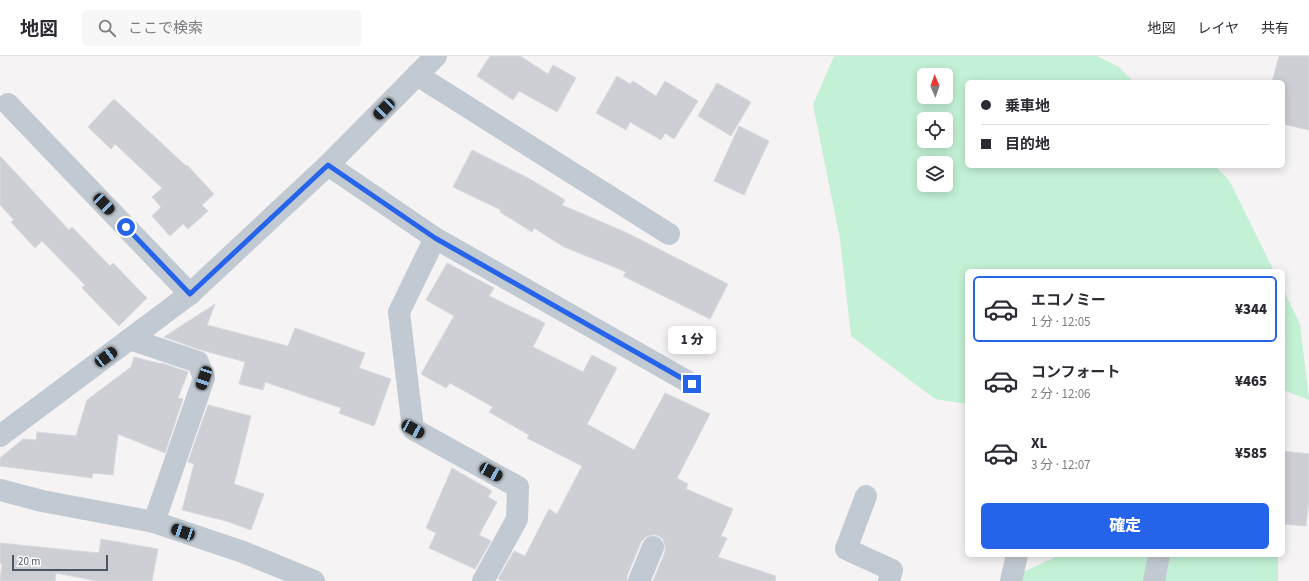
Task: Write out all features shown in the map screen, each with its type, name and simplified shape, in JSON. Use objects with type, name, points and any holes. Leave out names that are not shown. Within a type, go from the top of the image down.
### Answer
[{"type":"street","points":[[0,436],[190,294],[328,165],[436,56]]},
{"type":"street","points":[[417,75],[669,234]]},
{"type":"street","points":[[8,104],[190,294]]},
{"type":"street","points":[[328,165],[435,238],[692,384]]},
{"type":"street","points":[[435,238],[399,312],[413,429],[518,486],[517,519],[483,581]]},
{"type":"street","points":[[130,339],[198,362],[204,378],[154,522]]},
{"type":"street","points":[[0,490],[42,501],[154,522],[243,552],[314,581]]},
{"type":"street","points":[[866,496],[846,549],[892,570],[889,581]]},
{"type":"street","points":[[639,581],[653,548]]},
{"type":"street","points":[[1011,581],[1017,557]]},
{"type":"street","points":[[1154,581],[1159,557]]},
{"type":"green space","points":[[834,56],[1097,56],[1119,67],[1132,80],[965,80],[965,168],[1217,168],[1229,180],[1273,269],[965,269],[965,404],[935,399],[851,336],[840,239],[813,105]]},
{"type":"green space","points":[[1285,293],[1300,324],[1309,400],[1285,391]]},
{"type":"green space","points":[[1056,557],[1278,557],[1278,581],[1021,581],[1023,572]]},
{"type":"building","points":[[490,56],[520,56],[548,74],[553,65],[576,78],[557,112],[519,91],[513,100],[477,76]]},
{"type":"building","points":[[1279,56],[1309,56],[1309,130],[1285,124],[1285,80],[1273,80]]},
{"type":"building","points":[[617,76],[630,84],[633,81],[656,96],[665,81],[698,101],[674,139],[665,133],[661,140],[630,122],[626,130],[596,113]]},
{"type":"building","points":[[717,83],[751,102],[731,136],[698,116]]},
{"type":"building","points":[[114,99],[186,166],[187,165],[214,194],[202,205],[208,211],[188,229],[183,224],[170,236],[152,216],[161,207],[152,197],[162,188],[115,144],[111,149],[88,127]]},
{"type":"building","points":[[739,126],[769,141],[744,195],[714,181]]},
{"type":"building","points":[[472,150],[528,178],[565,200],[562,205],[625,232],[728,284],[710,319],[623,276],[626,272],[564,247],[534,228],[532,232],[500,212],[501,210],[453,187]]},
{"type":"building","points":[[0,156],[69,230],[72,227],[110,266],[113,263],[147,298],[119,326],[82,288],[85,285],[42,241],[35,248],[11,222],[14,220],[0,205]]},
{"type":"building","points":[[447,263],[494,288],[489,296],[545,323],[533,347],[583,372],[592,355],[617,368],[587,424],[634,450],[665,393],[710,414],[677,478],[688,484],[686,489],[733,509],[721,536],[727,538],[718,557],[776,576],[775,581],[653,581],[665,552],[663,539],[657,535],[646,537],[641,542],[627,576],[627,581],[502,581],[498,579],[514,551],[525,556],[549,509],[557,514],[582,466],[527,438],[529,435],[489,412],[493,407],[450,383],[446,388],[421,374],[454,316],[426,300]]},
{"type":"building","points":[[215,304],[207,325],[288,346],[295,328],[365,353],[359,368],[391,379],[374,426],[339,413],[341,408],[265,382],[263,390],[239,384],[245,362],[198,349],[164,337]]},
{"type":"building","points":[[134,357],[162,363],[188,372],[178,398],[183,399],[165,453],[118,434],[113,475],[93,473],[92,478],[0,466],[0,458],[23,439],[36,440],[37,432],[76,436],[87,400],[131,367]]},
{"type":"building","points":[[208,405],[251,416],[234,484],[264,494],[251,530],[226,521],[182,510],[194,464],[188,462]]},
{"type":"building","points":[[1285,451],[1309,454],[1309,499],[1306,526],[1285,524]]},
{"type":"building","points":[[452,468],[492,491],[488,497],[497,502],[479,535],[491,541],[475,569],[429,548],[436,533],[426,528]]},
{"type":"building","points":[[101,539],[158,549],[152,581],[97,581],[56,573],[55,581],[0,581],[2,564],[0,563],[0,543],[99,553]]},
{"type":"route","points":[[126,227],[190,294],[328,165],[435,238],[692,384]]}]
